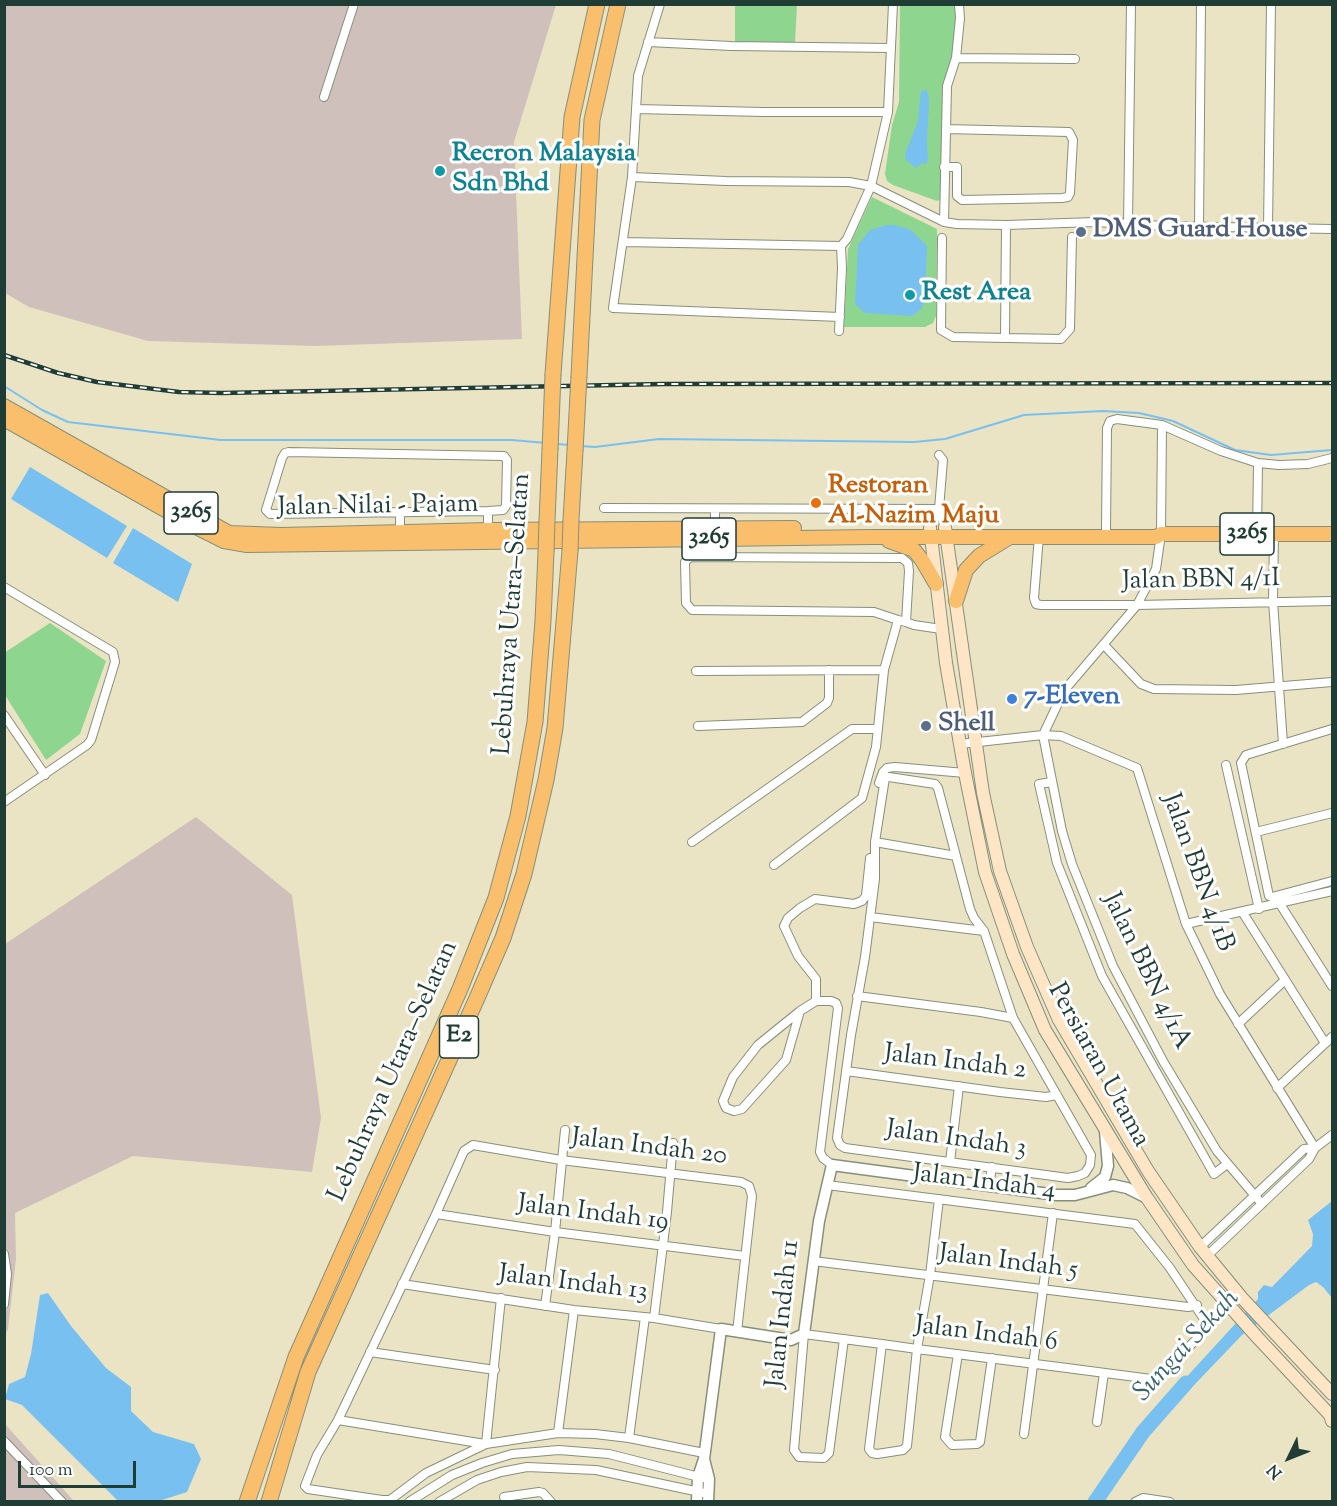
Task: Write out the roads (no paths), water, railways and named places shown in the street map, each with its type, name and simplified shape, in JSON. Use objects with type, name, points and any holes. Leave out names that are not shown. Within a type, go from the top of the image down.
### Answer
[{"type":"highway","name":"Lebuhraya Utara–Selatan","points":[[247,1502],[296,1357],[460,989],[496,898],[518,816],[536,722],[543,621],[553,374],[572,117],[597,4]]},
{"type":"highway","name":"Lebuhraya Utara–Selatan","points":[[269,1502],[308,1372],[503,938],[524,874],[546,780],[555,728],[570,551],[592,120],[618,4]]},
{"type":"main road","name":"Jalan Nilai - Pajam","points":[[4,406],[229,533],[400,538],[872,537],[930,532]]},
{"type":"main road","name":"Jalan Nilai - Pajam","points":[[4,419],[224,541],[247,545],[400,538],[488,530],[715,529],[930,532]]},
{"type":"main road","name":"3265","points":[[930,532],[1106,530],[1155,531],[1161,534],[1332,534]]},
{"type":"main road","name":"Persiaran Utama","points":[[930,532],[941,629],[965,773],[986,872],[1013,954],[1045,1030],[1147,1198],[1193,1264],[1257,1338],[1330,1415],[1332,1421]]},
{"type":"main road","name":"3265","points":[[946,532],[1012,536],[1156,537],[1161,534]]},
{"type":"main road","name":"Persiaran Utama","points":[[946,532],[983,793],[1000,871],[1027,947],[1059,1020],[1148,1171],[1203,1252],[1242,1298],[1332,1394]]},
{"type":"main road","points":[[956,601],[966,570],[979,556],[1012,536]]},
{"type":"main road","points":[[872,537],[914,550],[936,584]]},
{"type":"street","points":[[324,97],[354,4]]},
{"type":"street","points":[[660,4],[638,76],[632,177],[613,309],[840,316]]},
{"type":"street","points":[[839,331],[841,246],[847,239],[871,186],[888,112],[893,4]]},
{"type":"street","points":[[944,222],[947,86],[956,57],[959,4]]},
{"type":"street","points":[[1128,225],[1131,4]]},
{"type":"street","points":[[1199,227],[1201,4]]},
{"type":"street","points":[[1268,228],[1271,4]]},
{"type":"street","points":[[648,42],[731,46],[891,48]]},
{"type":"street","points":[[956,57],[1075,59]]},
{"type":"street","points":[[636,109],[888,112]]},
{"type":"street","points":[[944,167],[957,167],[957,196],[962,200],[1062,198],[1070,193],[1073,140],[1069,132],[945,129]]},
{"type":"street","points":[[632,177],[726,181],[849,182],[871,186],[944,222],[957,224],[1095,222],[1128,225],[1332,229]]},
{"type":"street","points":[[1005,338],[1006,225]]},
{"type":"street","points":[[942,238],[941,330],[953,337],[1061,339],[1070,329],[1072,237]]},
{"type":"street","points":[[624,242],[841,246]]},
{"type":"street","points":[[1106,530],[1107,428],[1110,421],[1117,419],[1162,425],[1221,451],[1258,463],[1308,464],[1332,458]]},
{"type":"street","points":[[1043,735],[1068,686],[1137,605],[1156,569],[1161,534],[1162,425]]},
{"type":"street","points":[[290,452],[504,456],[507,460],[506,506],[502,510],[488,511],[270,514],[266,510],[282,458],[285,453],[290,452]]},
{"type":"street","points":[[930,532],[939,509],[942,460],[939,455]]},
{"type":"street","points":[[1257,534],[1258,463]]},
{"type":"street","points":[[604,508],[939,509]]},
{"type":"street","points":[[715,508],[715,529]]},
{"type":"street","points":[[939,509],[946,532]]},
{"type":"street","points":[[488,511],[488,530]]},
{"type":"street","points":[[400,513],[400,538]]},
{"type":"street","points":[[1274,534],[1273,601],[1283,744]]},
{"type":"street","name":"Jalan BBN 4/1I","points":[[1039,536],[1034,598],[1036,604],[1071,606],[1332,600]]},
{"type":"street","points":[[774,865],[862,798],[878,729],[884,670],[902,621],[909,571],[908,563],[902,558],[690,557],[685,562],[686,603],[692,610],[874,612],[902,621],[941,629]]},
{"type":"street","points":[[4,587],[113,652],[115,662],[91,740],[87,746],[4,802]]},
{"type":"street","points":[[1104,645],[1141,684],[1154,689],[1236,690],[1332,682]]},
{"type":"street","points":[[698,726],[802,722],[827,703],[829,670]]},
{"type":"street","points":[[696,671],[884,670]]},
{"type":"street","points":[[4,715],[45,775]]},
{"type":"street","points":[[692,842],[852,729],[878,729]]},
{"type":"street","points":[[1332,729],[1246,755],[1241,763],[1269,896],[1332,881]]},
{"type":"street","name":"Jalan BBN 4/1B","points":[[960,744],[1043,735],[1061,736],[1137,768],[1186,924],[1220,994],[1315,1148]]},
{"type":"street","name":"Jalan BBN 4/1A","points":[[1043,735],[1062,831],[1113,966],[1163,1060],[1227,1164],[1262,1204]]},
{"type":"street","points":[[1226,765],[1258,909]]},
{"type":"street","points":[[816,1000],[816,979],[798,956],[784,926],[788,918],[815,899],[854,904],[862,901],[866,896],[880,778],[883,772],[887,768],[894,767],[965,773]]},
{"type":"street","points":[[846,1071],[870,917],[875,843],[885,778],[889,777],[935,784],[938,788],[970,909],[984,931],[1013,1018],[1057,1095]]},
{"type":"street","points":[[1052,782],[1039,784],[1057,863],[1101,976],[1215,1174],[1227,1164]]},
{"type":"street","points":[[1256,832],[1332,813]]},
{"type":"street","points":[[875,843],[956,856]]},
{"type":"street","points":[[1186,924],[1243,913],[1332,891]]},
{"type":"street","points":[[1071,899],[1084,894]]},
{"type":"street","points":[[1280,904],[1332,986]]},
{"type":"street","points":[[1243,913],[1286,980],[1329,1040],[1277,1088]]},
{"type":"street","points":[[870,917],[984,931]]},
{"type":"street","points":[[1238,1024],[1286,980]]},
{"type":"street","points":[[857,996],[1013,1018]]},
{"type":"street","points":[[800,1011],[786,1060],[742,1109],[734,1112],[726,1108],[723,1101],[733,1077],[758,1045],[800,1011],[816,1000],[831,1001],[836,1003],[838,1008],[820,1152],[823,1158],[832,1165],[1058,1194],[1075,1195],[1113,1185],[1127,1188],[1147,1198]]},
{"type":"street","name":"Jalan Indah 2","points":[[846,1071],[1046,1097],[1057,1095]]},
{"type":"street","name":"Jalan Indah 3","points":[[846,1071],[837,1138],[840,1145],[845,1148],[1068,1178],[1085,1173],[1090,1165],[1091,1155],[1057,1095]]},
{"type":"street","points":[[950,1162],[959,1086]]},
{"type":"street","points":[[544,1306],[555,1232],[565,1130]]},
{"type":"street","points":[[1088,1190],[1105,1177],[1108,1166],[1105,1131]]},
{"type":"street","points":[[1203,1252],[1262,1204],[1309,1159],[1315,1148],[1332,1135]]},
{"type":"street","points":[[629,1438],[663,1245],[673,1143]]},
{"type":"street","name":"Jalan Indah 20","points":[[436,1214],[464,1151],[473,1145],[561,1160],[741,1182],[749,1186],[752,1196],[737,1332]]},
{"type":"street","points":[[1203,1252],[1254,1196],[1305,1149],[1315,1148]]},
{"type":"street","name":"Jalan Indah 11","points":[[832,1165],[819,1221],[804,1334],[794,1450],[799,1457],[824,1458],[829,1453],[844,1339]]},
{"type":"street","points":[[989,1186],[992,1167]]},
{"type":"street","name":"Jalan Indah 4","points":[[827,1185],[1135,1224],[1197,1305]]},
{"type":"street","points":[[882,1344],[869,1449],[872,1454],[903,1450],[907,1446],[917,1349],[930,1275],[939,1199]]},
{"type":"street","points":[[1024,1434],[1053,1213]]},
{"type":"street","points":[[436,1214],[338,1420],[317,1455],[304,1486],[308,1489],[390,1500],[426,1473],[486,1444],[558,1433],[629,1438],[704,1456]]},
{"type":"street","name":"Jalan Indah 19","points":[[436,1214],[555,1232],[745,1256]]},
{"type":"street","points":[[4,1254],[7,1274],[4,1304]]},
{"type":"street","name":"Jalan Indah 5","points":[[813,1261],[1188,1307],[1197,1305]]},
{"type":"street","name":"Jalan Indah 13","points":[[402,1284],[791,1340],[804,1334]]},
{"type":"street","points":[[486,1444],[501,1298]]},
{"type":"street","name":"Jalan Indah 6","points":[[804,1334],[1151,1379],[1162,1376],[1206,1329],[1206,1322],[1197,1305]]},
{"type":"street","points":[[558,1433],[574,1310]]},
{"type":"street","points":[[439,1502],[477,1480],[527,1467],[596,1470],[703,1497],[704,1456],[721,1329]]},
{"type":"street","points":[[370,1352],[495,1370]]},
{"type":"street","points":[[958,1354],[945,1437],[952,1445],[977,1444],[982,1438],[992,1358]]},
{"type":"street","points":[[1097,1422],[1104,1373]]},
{"type":"street","points":[[338,1420],[486,1444]]},
{"type":"street","points":[[4,1441],[62,1502]]},
{"type":"street","points":[[409,1502],[452,1476],[482,1463],[512,1454],[559,1450],[609,1454],[704,1478]]},
{"type":"street","points":[[504,1497],[539,1492],[551,1502]]},
{"type":"street","points":[[1135,1502],[1143,1498],[1170,1502]]},
{"type":"water","points":[[925,90],[929,98],[928,160],[926,164],[922,163],[916,168],[906,160],[905,154],[918,121],[921,91]]},
{"type":"water","points":[[887,225],[911,230],[927,246],[925,301],[921,309],[912,316],[865,313],[855,304],[858,245],[870,230]]},
{"type":"water","points":[[30,467],[127,526],[107,558],[11,499]]},
{"type":"water","points":[[133,528],[192,564],[178,602],[113,563]]},
{"type":"water","points":[[1332,1201],[1332,1298],[1316,1282],[1309,1285],[1242,1335],[1177,1403],[1170,1395],[1258,1299],[1258,1292],[1264,1285],[1272,1287],[1312,1246],[1313,1234],[1308,1220]]},
{"type":"water","points":[[48,1293],[71,1326],[106,1368],[131,1387],[131,1411],[153,1432],[194,1444],[201,1459],[187,1492],[159,1501],[118,1501],[22,1405],[5,1399],[9,1384],[25,1377],[40,1295]]},
{"type":"waterway","points":[[4,386],[42,410],[68,422],[221,440],[512,440],[546,443]]},
{"type":"waterway","points":[[581,446],[595,447],[659,439],[914,442],[945,439],[1024,415],[1103,411],[1139,413],[1173,421],[1235,450],[1271,455],[1332,450]]},
{"type":"waterway","points":[[557,444],[570,445]]},
{"type":"waterway","name":"Sungai Sekah","points":[[1095,1502],[1143,1432],[1186,1383]]},
{"type":"railway","points":[[4,355],[58,373],[97,382],[179,392],[222,393],[663,384],[1332,383]]},
{"type":"place","name":"Recron Malaysia Sdn Bhd","points":[[440,171]]},
{"type":"place","name":"DMS Guard House","points":[[1081,232]]},
{"type":"place","name":"Rest Area","points":[[910,295]]},
{"type":"place","name":"Restoran Al-Nazim Maju","points":[[816,503]]},
{"type":"place","name":"7-Eleven","points":[[1012,699]]},
{"type":"place","name":"Shell","points":[[926,726]]}]
